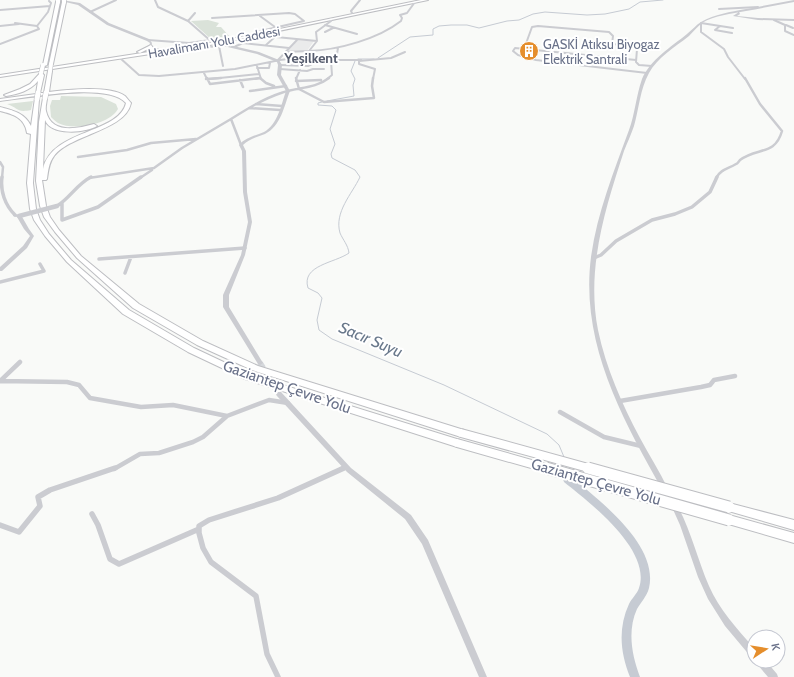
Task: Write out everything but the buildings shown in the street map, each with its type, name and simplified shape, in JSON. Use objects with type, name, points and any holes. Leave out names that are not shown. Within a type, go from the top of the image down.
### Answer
[{"type":"highway","name":"Havalimanı Yolu Caddesi","points":[[0,76],[30,70],[147,53],[257,33],[419,0]]},
{"type":"highway","name":"Havalimanı Yolu Caddesi","points":[[0,76],[120,58],[212,41],[223,44],[275,29],[426,0]]},
{"type":"highway","name":"Gaziantep Çevre Yolu","points":[[58,1],[42,72],[40,174],[43,206],[47,217],[79,257],[136,306],[172,328],[237,362],[255,368],[461,433],[794,525]]},
{"type":"highway","name":"Gaziantep Çevre Yolu","points":[[64,1],[50,72],[34,123],[30,183],[33,209],[37,220],[47,235],[69,261],[126,312],[156,330],[229,369],[248,376],[457,443],[794,538]]},
{"type":"highway","points":[[128,55],[140,52],[151,46],[152,49],[155,50],[168,49]]},
{"type":"highway","points":[[0,97],[13,94],[28,87],[37,80],[42,72]]},
{"type":"highway","points":[[0,101],[96,91],[116,94],[126,99],[128,102],[129,106],[126,112],[118,119],[72,140],[52,154],[47,162],[45,170],[43,206]]},
{"type":"highway","points":[[0,101],[75,94],[99,93],[117,97],[123,106],[118,115],[107,122],[87,128],[62,129],[52,126],[46,121],[42,97]]},
{"type":"highway","points":[[0,109],[16,114],[28,122],[30,127],[30,183]]},
{"type":"street","points":[[69,0],[82,3],[89,10]]},
{"type":"street","points":[[89,10],[116,0]]},
{"type":"street","points":[[155,0],[158,7],[188,20],[212,41]]},
{"type":"street","points":[[352,13],[351,11],[360,0]]},
{"type":"street","points":[[0,44],[38,30],[39,28],[37,26],[48,12],[51,3],[49,1]]},
{"type":"street","points":[[58,1],[76,3],[89,10],[108,24],[148,40],[189,43],[212,41]]},
{"type":"street","points":[[746,645],[726,622],[707,589],[681,516],[641,446],[612,386],[598,347],[592,315],[591,282],[600,219],[634,119],[638,99],[647,73],[652,66],[701,23],[720,14],[794,1]]},
{"type":"street","points":[[284,52],[323,51],[374,38],[387,32],[401,21],[402,18],[400,15],[407,13],[414,2]]},
{"type":"street","points":[[0,10],[50,6]]},
{"type":"street","points":[[719,9],[758,7]]},
{"type":"street","points":[[741,11],[734,16],[774,20],[794,20]]},
{"type":"street","points":[[188,20],[195,13]]},
{"type":"street","points":[[212,18],[293,13],[304,21],[275,29],[256,32],[257,33]]},
{"type":"street","points":[[260,16],[275,29],[277,34],[276,37]]},
{"type":"street","points":[[305,57],[317,41],[316,32],[331,21],[331,19]]},
{"type":"street","points":[[774,20],[794,28]]},
{"type":"street","points":[[15,23],[37,26]]},
{"type":"street","points":[[701,23],[733,28]]},
{"type":"street","points":[[594,258],[601,255],[616,241],[652,220],[675,214],[692,207],[710,192],[719,174],[725,169],[736,164],[741,159],[772,147],[782,136],[782,131],[760,104],[749,82],[728,56],[727,52],[701,32],[701,23]]},
{"type":"street","points":[[0,26],[14,26],[21,24]]},
{"type":"street","points":[[785,25],[785,31],[794,36]]},
{"type":"street","points":[[325,26],[357,34]]},
{"type":"street","points":[[524,49],[532,27],[538,26],[603,31],[612,34],[612,44],[635,47],[636,62],[639,65],[652,66]]},
{"type":"street","points":[[720,26],[715,30],[732,33]]},
{"type":"street","points":[[325,32],[333,28]]},
{"type":"street","points":[[786,29],[794,28]]},
{"type":"street","points":[[234,47],[243,43],[251,36]]},
{"type":"street","points":[[266,45],[276,37],[317,41]]},
{"type":"street","points":[[147,53],[151,46],[151,43],[148,40]]},
{"type":"street","points":[[241,145],[249,138],[266,132],[271,128],[276,120],[288,91],[279,75],[279,65],[284,52],[297,40]]},
{"type":"street","points":[[243,43],[288,48]]},
{"type":"street","points":[[223,44],[223,66]]},
{"type":"street","points":[[197,48],[223,44],[258,53],[279,65],[308,66],[314,63],[324,63]]},
{"type":"street","points":[[60,204],[62,220],[98,207],[154,168],[254,104],[288,91],[314,87],[324,82],[332,75],[331,60],[337,54],[338,48]]},
{"type":"street","points":[[636,60],[515,48],[513,51],[518,55],[536,60],[647,73]]},
{"type":"street","points":[[279,65],[305,57],[334,58],[340,60],[382,60],[397,57],[405,52]]},
{"type":"street","points":[[120,58],[140,75],[159,76],[204,73],[257,67],[270,63],[300,70],[324,69]]},
{"type":"street","points":[[300,70],[296,74],[296,81],[299,89],[322,102],[374,98],[372,86],[375,69],[359,64],[359,59]]},
{"type":"street","points":[[257,67],[269,68],[270,63]]},
{"type":"street","points":[[257,67],[260,78],[264,83],[279,87]]},
{"type":"street","points":[[204,73],[210,84],[260,78]]},
{"type":"street","points":[[206,79],[259,74]]},
{"type":"street","points":[[240,80],[243,87]]},
{"type":"street","points":[[296,81],[321,80]]},
{"type":"street","points":[[250,91],[286,86]]},
{"type":"street","points":[[254,104],[281,108]]},
{"type":"street","points":[[249,108],[281,108]]},
{"type":"street","points":[[231,119],[244,151],[245,192],[250,222],[245,248],[226,295],[226,307],[260,363]]},
{"type":"street","points":[[78,157],[127,150],[152,143],[198,139]]},
{"type":"street","points":[[0,162],[3,168],[1,186],[8,208],[17,215],[27,228],[28,233],[32,236],[25,247],[0,270]]},
{"type":"street","points":[[17,215],[60,204],[85,179],[154,168]]},
{"type":"street","points":[[99,258],[245,248]]},
{"type":"street","points":[[125,273],[131,257]]},
{"type":"street","points":[[0,282],[44,271],[40,264]]},
{"type":"street","points":[[0,381],[20,362]]},
{"type":"street","points":[[620,401],[674,390],[702,387],[710,385],[714,380],[735,376]]},
{"type":"street","points":[[0,381],[67,382],[79,386],[90,398],[141,407],[172,405],[227,416]]},
{"type":"street","points":[[279,394],[346,467],[408,517],[425,542],[483,677]]},
{"type":"street","points":[[0,525],[18,532],[40,506],[38,497],[50,490],[112,470],[140,454],[159,453],[193,442],[203,437],[227,416],[269,400],[288,403]]},
{"type":"street","points":[[560,412],[604,437],[641,446]]},
{"type":"street","points":[[278,677],[267,654],[256,596],[211,562],[203,548],[198,526],[209,520],[278,498],[346,467]]},
{"type":"street","points":[[92,514],[98,525],[110,560],[119,564],[199,529]]},
{"type":"street","points":[[767,669],[774,677]]},
{"type":"shaded area","points":[[208,20],[219,23],[216,27],[221,27],[230,37],[212,40],[191,21]]},
{"type":"shaded area","points":[[298,40],[314,41],[307,51],[288,51]]},
{"type":"shaded area","points":[[61,96],[101,97],[116,104],[118,109],[113,115],[99,123],[81,126],[65,125],[58,123],[51,117],[50,106],[52,100],[60,100]]},
{"type":"shaded area","points":[[33,101],[31,110],[26,111],[7,104]]},
{"type":"waterway","name":"Sacır Suyu","points":[[378,58],[410,37],[433,35],[433,29],[439,26],[467,25],[479,28],[507,21],[519,20],[533,14],[545,12],[587,15],[605,14],[629,9],[640,2],[663,0]]},
{"type":"waterway","name":"Sacır Suyu","points":[[358,59],[374,59]]},
{"type":"waterway","name":"Sacır Suyu","points":[[327,101],[354,96],[353,85],[355,79],[351,71],[355,61]]},
{"type":"waterway","name":"Sacır Suyu","points":[[322,102],[318,103],[318,105],[332,106],[336,110],[330,129],[335,144],[331,154],[332,158],[355,170],[360,177],[339,218],[340,233],[347,245],[349,253],[314,269],[309,274],[307,280],[308,288],[318,293],[322,298],[317,320],[319,330],[332,339],[444,385],[547,434],[559,445],[564,457]]},
{"type":"waterway","name":"Sacır Suyu","points":[[567,479],[592,500],[620,527],[632,542],[641,557],[645,573],[644,588],[632,609],[626,634],[627,652],[635,677]]},
{"type":"tunnel","points":[[260,363],[279,394]]},
{"type":"place","name":"GASKİ Atıksu Biyogaz Elektrik Santrali","points":[[529,51]]},
{"type":"district","name":"Yeşilkent","points":[[311,58]]}]
